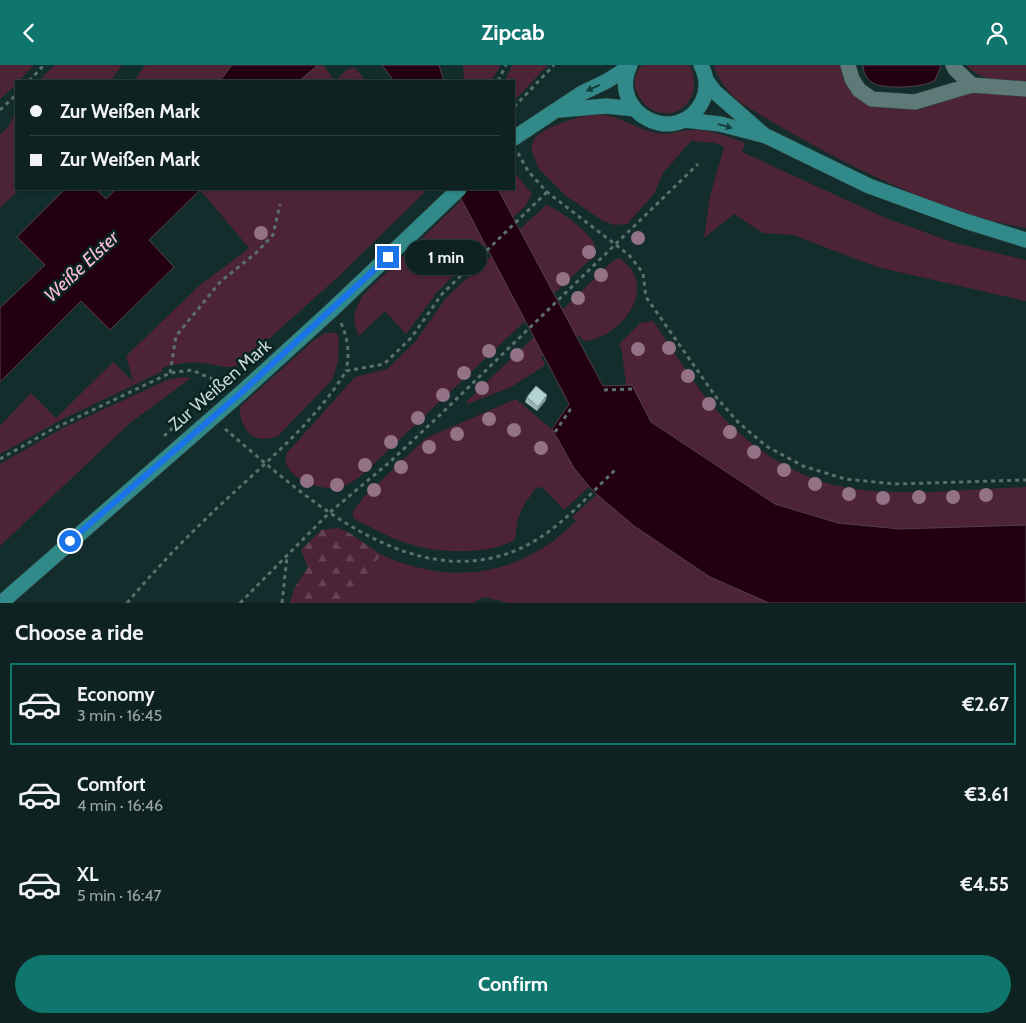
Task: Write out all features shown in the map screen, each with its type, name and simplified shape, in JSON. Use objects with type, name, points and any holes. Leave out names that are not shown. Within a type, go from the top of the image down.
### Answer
[{"type":"main road","points":[[701,65],[706,80],[715,92],[766,136]]},
{"type":"main road","points":[[630,66],[626,85],[627,93],[634,109]]},
{"type":"main road","points":[[515,144],[582,93],[608,81],[630,66]]},
{"type":"main road","points":[[684,120],[699,107],[706,90],[706,80]]},
{"type":"main road","points":[[558,111],[606,106],[634,109],[652,122],[663,124],[684,120],[720,124],[766,136],[869,185],[965,221],[1026,240]]},
{"type":"main road","name":"Zur Weißen Mark","points":[[1,603],[334,308],[458,190]]},
{"type":"lane","points":[[848,65],[852,79],[859,90],[872,99],[915,102],[972,85],[1026,89]]},
{"type":"lane","points":[[954,65],[955,69],[972,85]]},
{"type":"path","points":[[30,80],[44,65]]},
{"type":"path","points":[[498,80],[506,65]]},
{"type":"path","points":[[515,106],[554,65]]},
{"type":"path","points":[[0,110],[15,96]]},
{"type":"path","points":[[515,144],[528,171],[547,192],[629,255],[643,273],[646,297],[716,397],[738,422],[766,446],[803,466],[845,479],[895,485],[1026,480]]},
{"type":"path","points":[[240,603],[330,513],[391,461],[698,164]]},
{"type":"path","points":[[346,371],[384,364],[411,338],[442,294],[547,192]]},
{"type":"path","points":[[170,373],[176,336],[221,281],[256,253],[273,235],[280,204]]},
{"type":"path","points":[[126,603],[179,545],[266,464],[336,388],[346,371],[349,357],[347,337],[334,308]]},
{"type":"path","points":[[0,459],[51,430],[170,373],[192,370],[224,384]]},
{"type":"path","points":[[604,390],[633,389]]},
{"type":"path","points":[[555,432],[572,407]]},
{"type":"path","points":[[212,418],[266,464],[330,513],[384,544],[418,557],[452,561],[494,559],[521,548],[554,527],[615,470]]},
{"type":"path","points":[[282,603],[287,557]]},
{"type":"green space","points":[[0,65],[34,65],[20,80],[15,80],[15,86],[0,99]]},
{"type":"green space","points":[[54,65],[122,65],[112,80],[40,80]]},
{"type":"green space","points":[[145,65],[232,65],[221,80],[135,80]]},
{"type":"green space","points":[[318,65],[323,65],[334,80],[300,80]]},
{"type":"green space","points":[[463,65],[501,65],[492,80],[464,80]]},
{"type":"green space","points":[[512,65],[548,65],[515,100],[515,80],[505,80]]},
{"type":"green space","points":[[642,65],[690,65],[694,81],[692,95],[686,105],[676,111],[665,113],[654,111],[644,103],[636,90],[635,84],[637,73]]},
{"type":"green space","points":[[713,65],[841,65],[844,80],[850,91],[860,99],[886,108],[901,109],[929,106],[961,93],[972,91],[1026,96],[1026,228],[981,218],[937,203],[851,165],[741,103],[724,86]]},
{"type":"green space","points":[[966,65],[1026,65],[1026,82],[993,79],[979,75]]},
{"type":"green space","points":[[355,68],[365,80],[336,80],[348,69]]},
{"type":"green space","points":[[15,112],[15,190],[19,190],[0,208],[0,135],[10,124]]},
{"type":"green space","points":[[598,114],[614,117],[657,133],[666,134],[699,130],[726,136],[745,143],[742,152],[888,219],[955,243],[1026,260],[1026,301],[877,267],[793,235],[763,233],[734,214],[704,238],[710,196],[724,147],[715,143],[691,141],[663,173],[654,194],[627,224],[615,225],[603,221],[566,196],[539,169],[531,149],[535,138],[547,129],[583,116]]},
{"type":"green space","points":[[515,173],[532,194],[526,205],[438,291],[406,334],[385,311],[359,336],[354,319],[357,306],[363,295],[472,190],[515,190]]},
{"type":"green space","points":[[200,190],[427,190],[339,276],[240,365],[227,367],[191,363],[162,368],[163,371],[61,420],[0,454],[0,426],[31,393],[56,418],[113,362],[133,381],[126,356],[199,286],[249,248]]},
{"type":"green space","points":[[546,205],[566,216],[588,235],[595,246],[593,257],[361,476],[344,485],[325,488],[308,483],[294,474],[286,462],[286,454],[355,377],[387,369],[415,342],[446,298]]},
{"type":"green space","points":[[620,258],[634,273],[637,287],[636,299],[631,309],[615,328],[595,339],[584,341],[579,336],[575,336],[542,354],[542,359],[545,362],[544,366],[511,387],[468,404],[467,401],[614,260]]},
{"type":"green space","points":[[653,321],[691,377],[723,417],[759,449],[786,466],[829,484],[888,492],[935,492],[1026,487],[1026,525],[900,529],[838,523],[775,504],[651,422],[632,385],[626,385],[622,351],[619,344],[640,323]]},
{"type":"green space","points":[[325,333],[336,333],[339,338],[338,362],[332,380],[278,436],[262,439],[250,434],[242,423],[240,407],[313,341]]},
{"type":"green space","points":[[181,377],[191,378],[130,423],[0,546],[0,464],[63,428],[167,380]]},
{"type":"green space","points":[[516,399],[555,432],[574,468],[590,486],[564,510],[543,488],[537,487],[525,503],[518,518],[515,539],[505,545],[494,548],[470,551],[422,548],[382,533],[353,518],[353,511],[363,498],[426,438]]},
{"type":"green space","points":[[597,494],[634,526],[710,577],[769,603],[509,603],[484,597],[473,603],[358,603],[380,554],[433,571],[458,573],[484,571],[508,565],[532,554],[554,540],[576,521],[572,517]]},
{"type":"green space","points":[[337,528],[348,532],[380,554],[358,603],[290,603],[294,589],[308,567],[301,550],[321,530]]},
{"type":"water","points":[[232,65],[318,65],[300,80],[221,80]]},
{"type":"water","points":[[382,65],[439,65],[444,80],[393,80]]},
{"type":"water","points":[[863,65],[941,66],[935,80],[930,83],[896,87],[880,86],[872,82],[866,76]]},
{"type":"water","name":"Weiße Elster","points":[[64,190],[97,190],[106,199],[115,190],[200,190],[149,240],[174,267],[110,330],[81,301],[0,382],[0,308],[45,265],[17,237]]},
{"type":"water","points":[[457,190],[499,190],[603,386],[632,385],[651,422],[775,504],[838,523],[900,529],[1026,525],[1026,603],[769,603],[710,577],[634,526],[593,491],[574,468],[552,429],[569,404]]},
{"type":"building","points":[[536,386],[547,395],[538,407],[527,397]]},
{"type":"route","points":[[70,541],[242,392],[388,257]]}]
